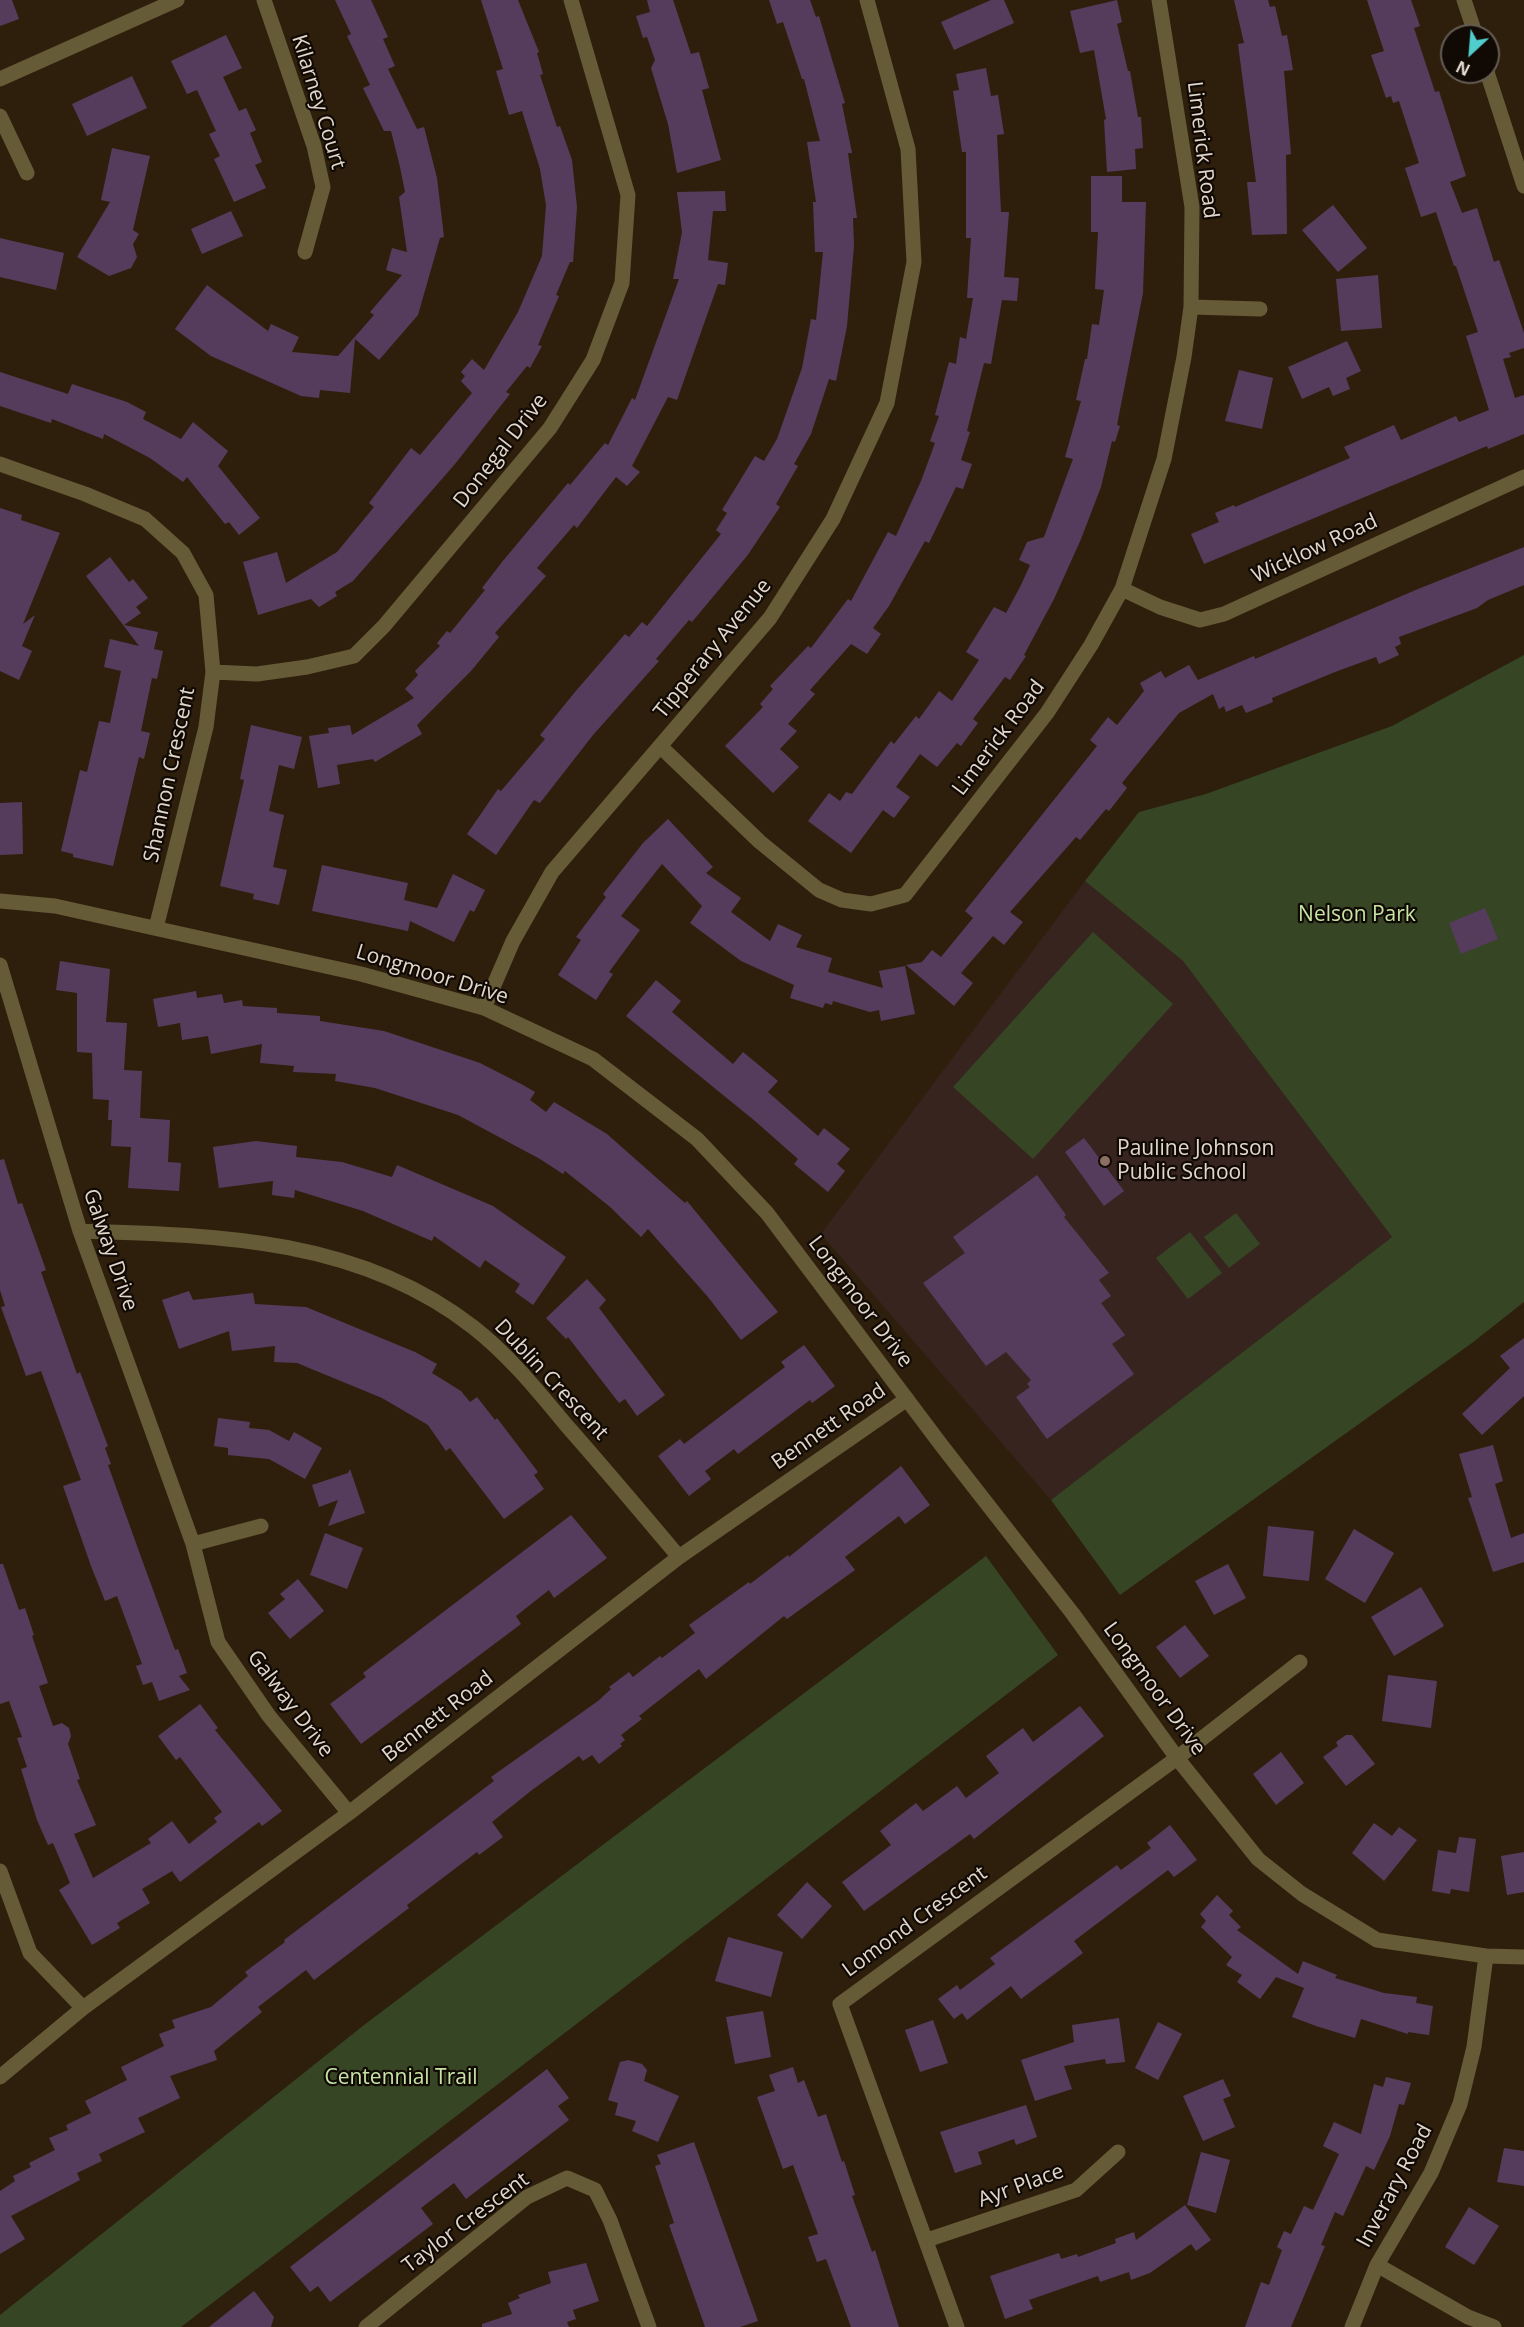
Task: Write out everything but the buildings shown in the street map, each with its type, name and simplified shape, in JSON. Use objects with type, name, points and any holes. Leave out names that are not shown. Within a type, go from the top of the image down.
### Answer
[{"type":"street","points":[[0,79],[177,0]]},
{"type":"street","name":"Kilarney Court","points":[[264,0],[314,146],[323,187],[305,252]]},
{"type":"street","name":"Donegal Drive","points":[[213,672],[257,674],[307,667],[354,656],[384,626],[550,428],[593,360],[622,283],[628,195],[570,0]]},
{"type":"street","name":"Tipperary Avenue","points":[[484,1008],[513,942],[552,872],[770,618],[833,519],[886,403],[914,262],[908,149],[867,0]]},
{"type":"street","name":"Limerick Road","points":[[661,747],[760,842],[819,890],[842,900],[872,904],[905,895],[1047,713],[1091,645],[1122,589],[1164,459],[1184,357],[1191,307],[1192,207],[1159,0]]},
{"type":"street","points":[[1464,0],[1472,24]]},
{"type":"street","points":[[1491,84],[1524,186]]},
{"type":"street","points":[[0,116],[27,173]]},
{"type":"street","points":[[1191,307],[1260,309]]},
{"type":"street","name":"Shannon Crescent","points":[[0,464],[85,494],[144,519],[183,553],[206,596],[213,672],[206,727],[156,928]]},
{"type":"street","name":"Wicklow Road","points":[[1122,589],[1160,607],[1200,620],[1224,614],[1524,477]]},
{"type":"street","name":"Longmoor Drive","points":[[0,901],[55,906],[361,974],[484,1008],[593,1059],[697,1139],[767,1213],[1073,1614],[1177,1758],[1258,1858],[1302,1894],[1377,1940],[1486,1956],[1524,1957]]},
{"type":"street","name":"Galway Drive","points":[[0,965],[80,1231],[193,1544],[218,1642],[269,1716],[349,1813]]},
{"type":"street","name":"Dublin Crescent","points":[[80,1231],[183,1234],[276,1245],[351,1261],[424,1293],[474,1328],[521,1372],[679,1557]]},
{"type":"street","name":"Bennett Road","points":[[0,2077],[83,2008],[349,1813],[679,1557],[907,1399]]},
{"type":"street","points":[[193,1544],[261,1526]]},
{"type":"street","points":[[1177,1758],[1300,1662]]},
{"type":"street","name":"Lomond Crescent","points":[[957,2327],[840,2004],[1177,1758]]},
{"type":"street","points":[[0,1871],[30,1953],[83,2008]]},
{"type":"street","name":"Inverary Road","points":[[1352,2327],[1377,2265],[1431,2173],[1460,2104],[1474,2047],[1486,1956]]},
{"type":"street","name":"Ayr Place","points":[[927,2240],[1076,2190],[1118,2152]]},
{"type":"street","name":"Taylor Crescent","points":[[366,2327],[527,2197],[567,2178],[595,2190],[610,2220],[649,2327]]},
{"type":"street","points":[[1377,2265],[1468,2317],[1494,2327]]},
{"type":"shaded area","name":"Pauline Johnson Public School","points":[[1085,881],[1183,961],[1392,1237],[1051,1500],[821,1234]]},
{"type":"green space","name":"Nelson Park","points":[[1524,655],[1524,1302],[1472,1343],[1120,1595],[1051,1500],[1392,1237],[1183,961],[1085,881],[1139,812],[1206,794],[1392,726]]},
{"type":"green space","points":[[1093,932],[1173,1004],[1033,1159],[953,1087]]},
{"type":"green space","points":[[1236,1213],[1260,1244],[1229,1268],[1204,1237]]},
{"type":"green space","points":[[1190,1232],[1222,1273],[1188,1299],[1156,1258]]},
{"type":"green space","name":"Centennial Trail","points":[[986,1556],[1058,1655],[181,2327],[0,2327],[0,2315],[364,2025]]},
{"type":"place","name":"Pauline Johnson Public School","points":[[1105,1161]]}]
